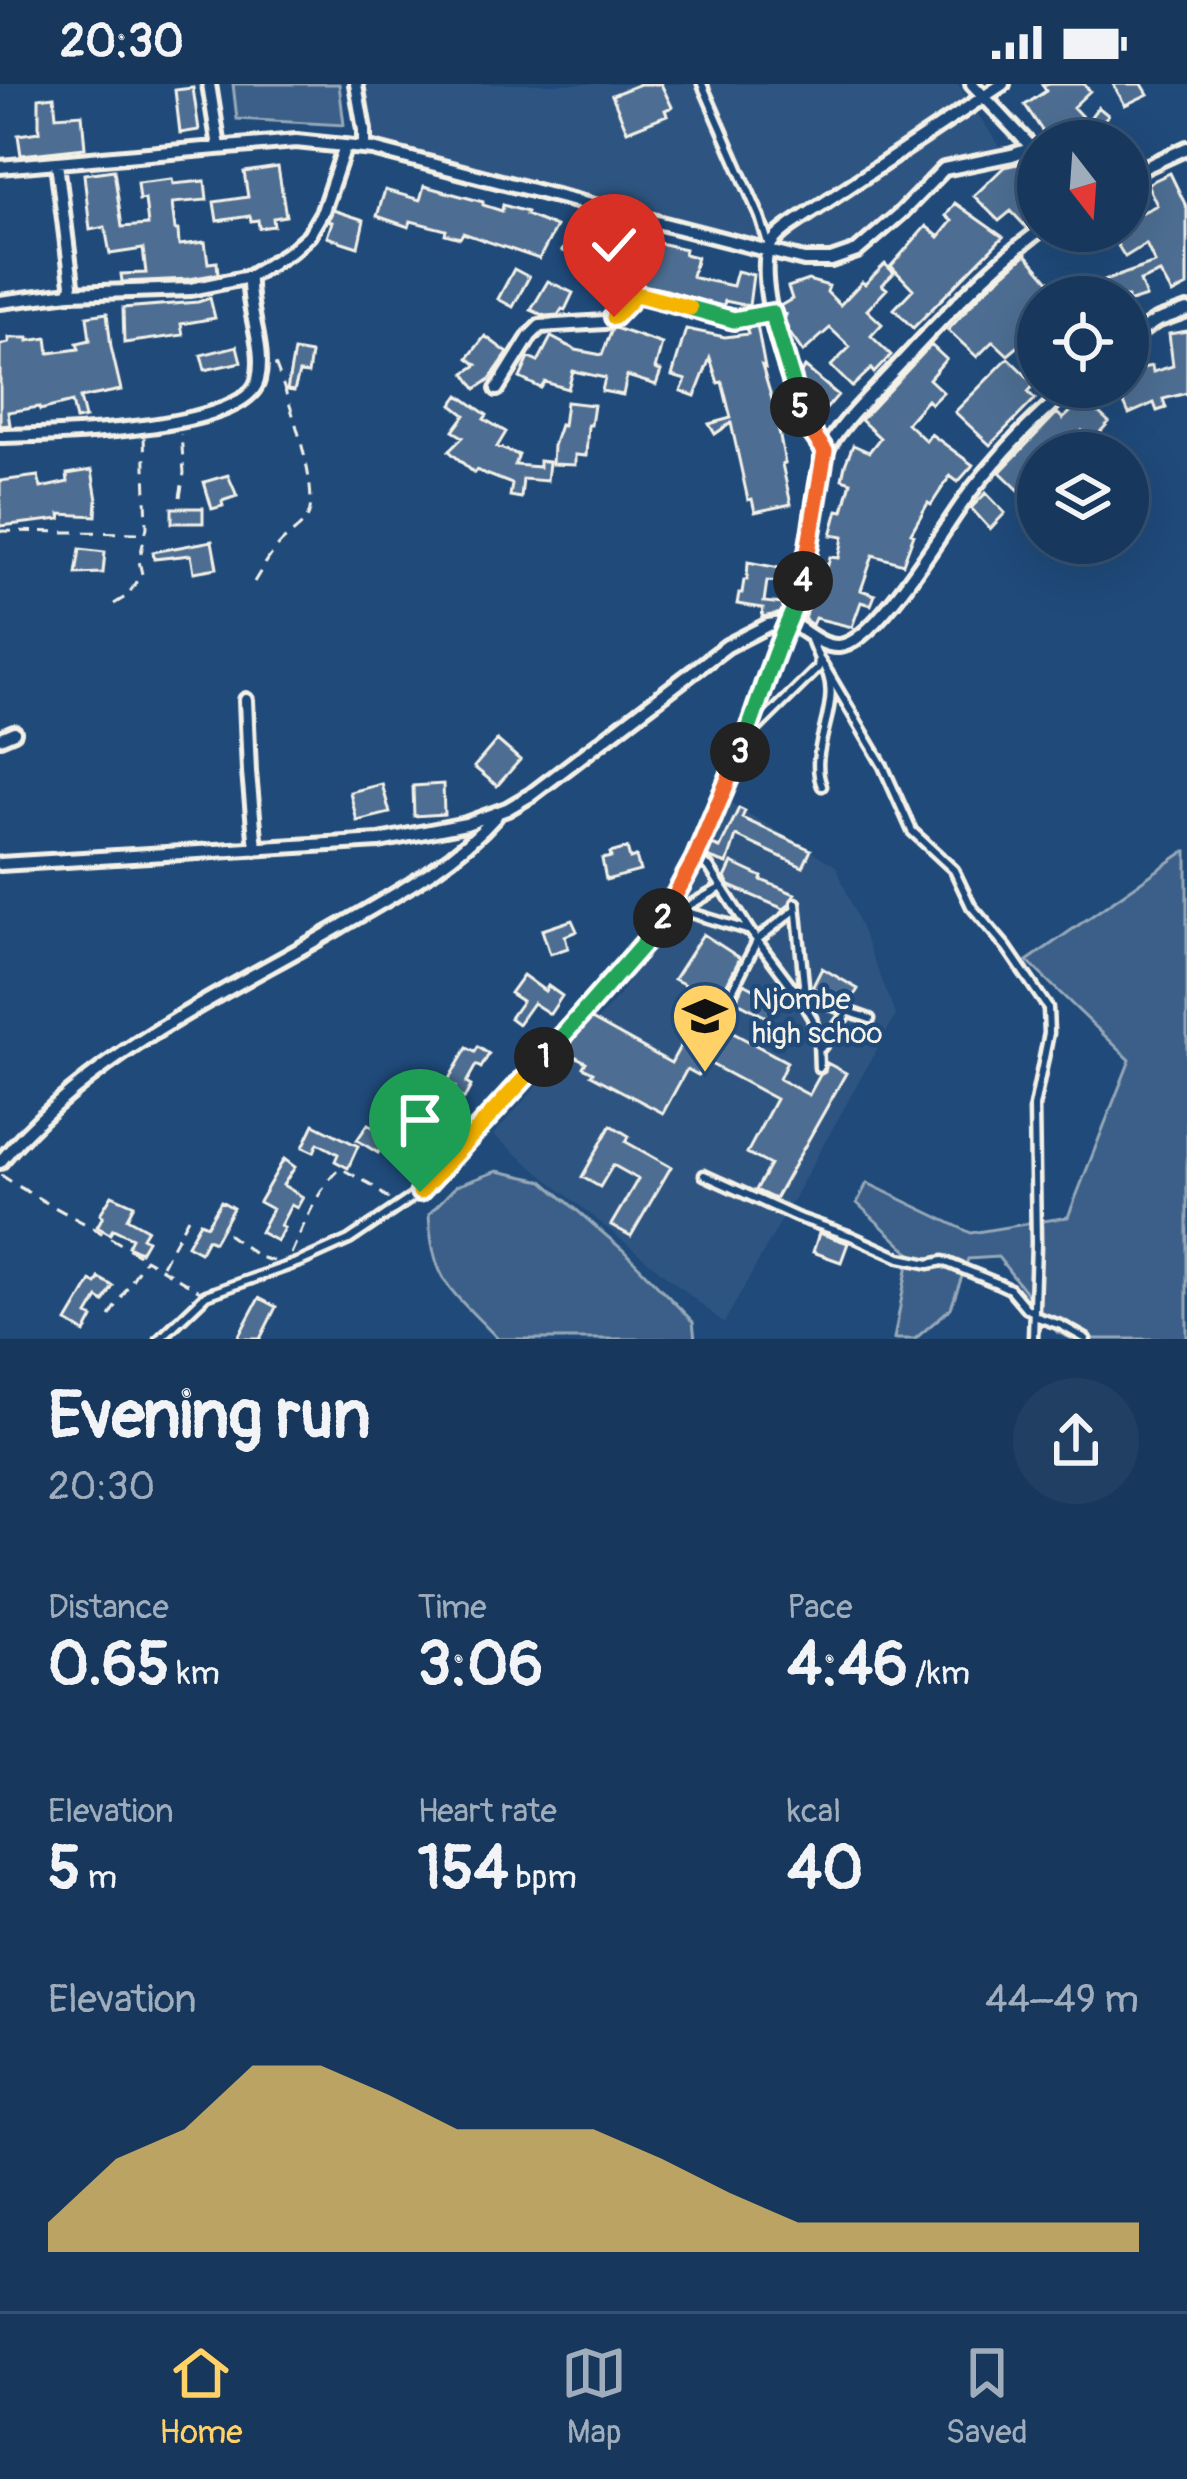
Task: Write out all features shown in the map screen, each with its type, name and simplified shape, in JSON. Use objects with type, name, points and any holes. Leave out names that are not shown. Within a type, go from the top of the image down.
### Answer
[{"type":"street","points":[[209,84],[219,147]]},
{"type":"street","points":[[356,84],[364,148]]},
{"type":"street","points":[[972,84],[1017,132]]},
{"type":"street","points":[[825,451],[802,414],[772,313],[768,248],[783,230],[1003,84]]},
{"type":"street","points":[[0,167],[296,141],[364,148],[804,260],[857,251],[941,170],[1017,154]]},
{"type":"street","points":[[0,302],[70,292],[190,289],[249,278],[309,235],[323,211],[344,146]]},
{"type":"street","points":[[1149,165],[1187,148]]},
{"type":"street","points":[[57,163],[70,292]]},
{"type":"street","points":[[790,622],[804,577],[825,451],[914,350],[1017,250]]},
{"type":"street","points":[[0,436],[144,428],[228,406],[252,392],[259,374],[249,278]]},
{"type":"street","points":[[497,388],[540,326],[605,322],[634,294],[729,320],[772,313]]},
{"type":"street","points":[[1149,326],[1187,310]]},
{"type":"street","points":[[0,864],[409,837],[499,813],[530,795],[727,646],[768,626],[790,622],[826,644],[852,642],[896,597],[966,497],[1048,408]]},
{"type":"street","points":[[246,700],[256,849]]},
{"type":"street","points":[[0,738],[14,732]]},
{"type":"street","points":[[0,1162],[20,1138],[109,1062],[166,1023],[386,901],[449,859],[499,813]]},
{"type":"lane","points":[[701,84],[760,217],[768,248]]},
{"type":"lane","points":[[160,1339],[206,1295],[302,1262],[349,1240],[400,1207],[436,1176],[655,931],[695,859],[790,622]]},
{"type":"lane","points":[[808,633],[883,766],[912,831],[954,870],[971,906],[1048,1008],[1049,1033],[1034,1107],[1033,1339]]},
{"type":"lane","points":[[745,740],[814,673],[819,659]]},
{"type":"lane","points":[[822,786],[817,758],[831,698],[826,671]]},
{"type":"lane","points":[[695,859],[709,867],[750,931],[802,995],[812,1018],[819,1068]]},
{"type":"lane","points":[[681,910],[722,887]]},
{"type":"lane","points":[[672,903],[750,931]]},
{"type":"lane","points":[[725,1005],[758,939],[796,906],[802,995]]},
{"type":"lane","points":[[802,995],[870,1019]]},
{"type":"lane","points":[[818,1051],[847,1013]]},
{"type":"lane","points":[[704,1175],[900,1258],[928,1264],[943,1261],[997,1282],[1034,1314],[1086,1339]]},
{"type":"path","points":[[254,582],[277,547],[308,517],[313,501],[289,401],[269,348],[256,337]]},
{"type":"path","points":[[180,497],[184,473],[181,420]]},
{"type":"path","points":[[114,604],[141,579],[144,428]]},
{"type":"path","points":[[0,531],[145,533]]},
{"type":"path","points":[[227,1234],[259,1257],[287,1263],[325,1187],[340,1168],[400,1207]]},
{"type":"path","points":[[0,1174],[206,1295]]},
{"type":"path","points":[[161,1266],[188,1217]]},
{"type":"path","points":[[110,1316],[145,1258]]},
{"type":"shaded area","points":[[233,84],[339,84],[344,125],[237,119]]},
{"type":"shaded area","points":[[367,84],[958,84],[1001,149],[923,189],[836,255],[754,241],[374,149]]},
{"type":"shaded area","name":"Njombe high schoo","points":[[729,802],[836,866],[896,1015],[724,1323],[493,1135],[619,996]]},
{"type":"shaded area","points":[[1185,851],[1187,1339],[1073,1339],[1057,1332],[998,1257],[968,1259],[951,1308],[915,1339],[894,1339],[910,1253],[857,1203],[867,1183],[971,1233],[1068,1217],[1130,1060],[1027,961]]},
{"type":"shaded area","points":[[497,1171],[543,1181],[623,1250],[693,1322],[695,1339],[498,1339],[440,1272],[429,1214],[456,1186]]},
{"type":"building","points":[[640,84],[661,84],[672,107],[665,110],[667,115],[627,131],[612,95]]},
{"type":"building","points":[[1042,84],[1084,84],[1090,91],[1073,107],[1085,120],[1035,120],[1025,105],[1046,91]]},
{"type":"building","points":[[1113,84],[1142,84],[1148,94],[1125,105]]},
{"type":"building","points":[[193,88],[199,130],[180,133],[175,90]]},
{"type":"building","points":[[54,96],[56,116],[82,114],[85,148],[21,155],[18,135],[39,132],[39,98]]},
{"type":"building","points":[[1098,107],[1108,115],[1104,120],[1088,120]]},
{"type":"building","points":[[1017,164],[1017,217],[1011,211],[999,221],[974,196],[1004,167]]},
{"type":"building","points":[[278,167],[286,216],[273,218],[274,226],[259,228],[258,220],[251,221],[250,216],[217,221],[214,202],[248,197],[244,172]]},
{"type":"building","points":[[114,170],[122,227],[148,225],[145,199],[139,200],[137,183],[205,181],[207,200],[172,203],[175,230],[179,245],[205,242],[208,263],[217,262],[218,274],[122,282],[121,274],[146,273],[143,249],[110,254],[105,227],[90,230],[84,174]]},
{"type":"building","points":[[1170,173],[1187,208],[1187,286],[1172,294],[1160,273],[1149,277],[1118,276],[1155,263],[1149,250],[1149,209],[1157,205],[1149,183]]},
{"type":"building","points":[[424,186],[502,211],[503,205],[527,212],[556,227],[539,259],[463,233],[460,238],[445,234],[446,230],[411,221],[409,227],[377,216],[385,190],[420,200]]},
{"type":"building","points":[[955,203],[1003,237],[913,328],[894,309],[913,289],[891,266],[926,226],[939,237],[952,221],[946,216]]},
{"type":"building","points":[[333,210],[364,220],[358,247],[327,237]]},
{"type":"building","points":[[571,233],[617,245],[620,234],[685,249],[684,254],[697,257],[695,278],[733,286],[737,271],[753,275],[749,306],[725,301],[723,308],[636,284],[627,284],[623,292],[608,288],[611,276],[590,269],[594,259],[562,251]]},
{"type":"building","points":[[1026,254],[1045,276],[1017,276],[1017,347],[1008,355],[993,341],[977,357],[948,330]]},
{"type":"building","points":[[885,264],[894,273],[882,285],[887,289],[867,310],[882,324],[871,336],[891,355],[852,387],[831,366],[850,347],[830,328],[803,352],[784,325],[782,316],[787,315],[780,306],[792,299],[788,287],[808,280],[829,286],[827,292],[840,305]]},
{"type":"building","points":[[514,269],[529,277],[513,307],[498,299]]},
{"type":"building","points":[[548,281],[573,293],[558,315],[531,310]]},
{"type":"building","points":[[210,298],[215,318],[181,324],[183,335],[124,343],[123,308]]},
{"type":"building","points":[[107,313],[121,390],[80,398],[85,418],[76,420],[72,402],[8,412],[10,425],[0,426],[0,345],[9,343],[9,338],[47,338],[49,353],[79,349],[77,343],[90,340],[87,316]]},
{"type":"building","points":[[757,325],[791,504],[755,512],[752,499],[748,500],[731,423],[715,434],[709,424],[731,418],[710,358],[695,396],[681,391],[686,380],[672,376],[686,329],[725,337],[748,334],[746,327]]},
{"type":"building","points":[[615,328],[662,344],[656,385],[627,376],[623,395],[602,391],[605,378],[573,371],[568,389],[545,382],[541,388],[520,378],[529,358],[538,362],[551,337],[576,350],[602,355]]},
{"type":"building","points":[[1187,331],[1187,393],[1163,399],[1166,408],[1157,411],[1154,403],[1149,405],[1149,367],[1153,372],[1173,366],[1169,334]]},
{"type":"building","points":[[485,336],[508,353],[489,380],[476,389],[465,373],[477,365],[468,358]]},
{"type":"building","points":[[931,345],[946,359],[929,379],[943,392],[931,404],[927,400],[907,423],[926,441],[931,434],[973,465],[958,482],[950,476],[928,503],[911,533],[903,564],[873,555],[861,590],[875,595],[871,605],[861,602],[852,627],[815,618],[812,625],[804,619],[819,576],[830,557],[839,558],[843,537],[831,535],[851,482],[842,479],[845,465],[853,445],[869,452],[880,438],[861,420]]},
{"type":"building","points":[[237,346],[241,362],[205,370],[201,355]]},
{"type":"building","points":[[294,351],[311,354],[308,374],[299,373],[294,391],[287,390]]},
{"type":"building","points":[[1008,358],[1017,367],[1017,408],[1026,408],[990,445],[955,412]]},
{"type":"building","points":[[805,367],[838,395],[821,415],[811,407],[799,375]]},
{"type":"building","points":[[459,395],[506,432],[497,447],[519,455],[515,465],[539,467],[539,461],[549,462],[547,481],[523,479],[521,498],[510,496],[512,484],[474,473],[449,451],[463,437],[453,431],[465,415],[452,405]]},
{"type":"building","points":[[566,402],[594,405],[586,456],[575,455],[575,465],[552,464]]},
{"type":"building","points":[[1075,408],[1094,408],[1109,422],[1100,432],[1039,432],[1057,413],[1063,419]]},
{"type":"building","points":[[1017,454],[1017,488],[1000,472]]},
{"type":"building","points":[[92,470],[96,516],[60,514],[61,519],[0,526],[0,481],[38,476],[41,488],[68,482],[67,474]]},
{"type":"building","points":[[228,475],[237,496],[212,509],[204,482]]},
{"type":"building","points":[[986,493],[1005,513],[990,529],[971,508]]},
{"type":"building","points":[[172,508],[203,508],[203,523],[172,523]]},
{"type":"building","points":[[212,541],[217,568],[194,572],[191,555],[154,559],[153,552]]},
{"type":"building","points":[[80,549],[105,552],[103,573],[76,574]]},
{"type":"building","points":[[748,562],[785,569],[784,582],[767,581],[764,602],[783,604],[782,613],[762,617],[763,608],[737,604]]},
{"type":"building","points":[[497,740],[520,760],[497,786],[474,767]]},
{"type":"building","points":[[382,784],[390,813],[357,821],[350,792]]},
{"type":"building","points":[[443,784],[444,814],[414,816],[413,786]]},
{"type":"building","points":[[739,808],[745,811],[742,818],[811,850],[803,867],[736,836],[727,864],[704,856],[709,844],[720,848]]},
{"type":"building","points":[[627,848],[640,871],[606,880],[602,859]]},
{"type":"building","points":[[732,863],[795,894],[789,905],[784,909],[730,886],[725,878]]},
{"type":"building","points":[[572,920],[577,931],[565,936],[568,948],[550,954],[542,930]]},
{"type":"building","points":[[703,934],[740,958],[718,1002],[674,979]]},
{"type":"building","points":[[822,968],[858,989],[849,1004],[812,988]]},
{"type":"building","points":[[523,975],[545,991],[548,986],[562,996],[550,1014],[533,1003],[518,1024],[510,1018],[522,1001],[510,993]]},
{"type":"building","points":[[744,983],[779,1001],[770,1019],[736,1001]]},
{"type":"building","points":[[698,1014],[787,1062],[779,1079],[809,1095],[827,1063],[846,1073],[775,1199],[756,1190],[770,1165],[747,1153],[776,1099],[705,1061],[698,1075],[687,1069],[663,1113],[591,1075],[583,1067],[586,1062],[567,1052],[588,1017],[671,1063]]},
{"type":"building","points":[[478,1047],[489,1054],[466,1083],[471,1086],[464,1099],[447,1082],[467,1048],[475,1052]]},
{"type":"building","points":[[400,1105],[408,1112],[412,1106],[431,1117],[404,1161],[357,1140],[368,1124],[382,1133]]},
{"type":"building","points":[[314,1124],[358,1146],[348,1168],[335,1161],[338,1154],[318,1143],[314,1152],[303,1147]]},
{"type":"building","points":[[611,1125],[629,1136],[626,1142],[671,1167],[631,1236],[611,1225],[638,1179],[613,1165],[600,1187],[582,1177]]},
{"type":"building","points":[[284,1159],[295,1167],[283,1185],[303,1197],[297,1208],[291,1205],[277,1241],[260,1232],[272,1209],[259,1202]]},
{"type":"building","points":[[112,1195],[134,1205],[127,1218],[147,1229],[140,1252],[128,1246],[132,1238],[97,1227]]},
{"type":"building","points":[[221,1201],[233,1208],[214,1242],[207,1239],[200,1252],[187,1245],[200,1222],[207,1225]]},
{"type":"building","points":[[819,1233],[848,1243],[841,1262],[813,1252]]},
{"type":"building","points":[[99,1278],[113,1286],[104,1302],[98,1298],[85,1333],[67,1322],[91,1281],[96,1284]]},
{"type":"building","points":[[259,1298],[276,1307],[260,1339],[237,1339]]},
{"type":"place","name":"Njombe high schoo","points":[[705,1075]]},
{"type":"route","points":[[420,1192],[655,931],[695,859],[734,768],[804,577],[825,451],[802,414],[772,313],[729,320],[636,294],[614,317]]}]
